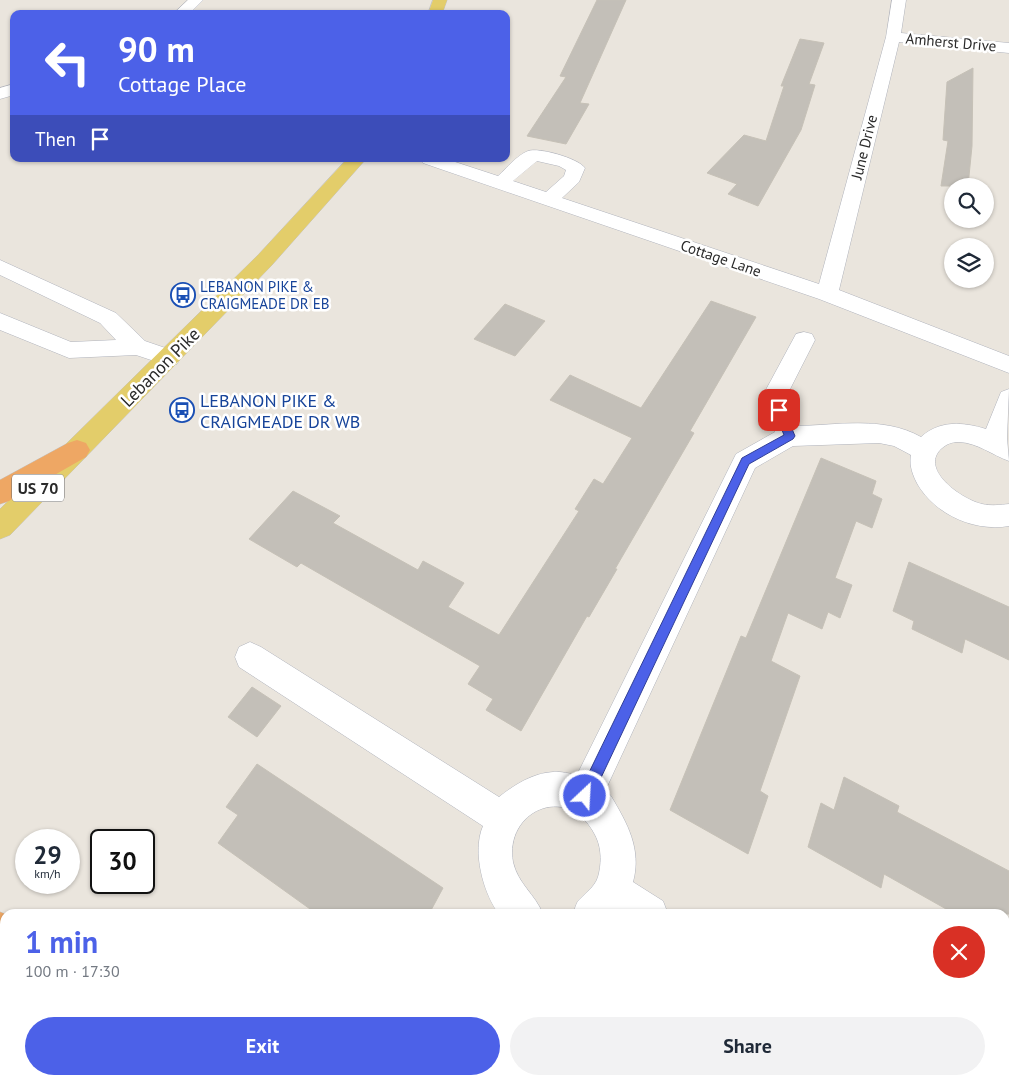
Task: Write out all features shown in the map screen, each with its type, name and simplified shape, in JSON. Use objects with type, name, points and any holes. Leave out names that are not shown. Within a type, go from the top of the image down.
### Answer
[{"type":"highway","points":[[0,493],[77,450]]},
{"type":"main road","name":"Lebanon Pike","points":[[0,527],[265,260],[354,162]]},
{"type":"street","points":[[185,10],[196,0]]},
{"type":"street","name":"June Drive","points":[[827,294],[893,37],[899,0]]},
{"type":"street","name":"Amherst Drive","points":[[893,37],[1009,48]]},
{"type":"street","points":[[501,183],[523,162],[534,155],[565,162],[576,168],[572,178],[549,200]]},
{"type":"street","name":"Cottage Lane","points":[[438,162],[827,294],[1009,365]]},
{"type":"street","points":[[0,267],[108,318],[137,347]]},
{"type":"street","points":[[0,321],[69,350],[137,347],[169,358]]},
{"type":"street","points":[[789,436],[774,397],[804,340]]},
{"type":"street","points":[[1009,398],[1001,446],[976,435],[959,433],[944,435],[932,441],[925,451],[923,463],[927,477],[937,490],[951,502],[969,512],[987,516],[1009,515]]},
{"type":"street","points":[[585,796],[745,461],[789,436],[878,433],[900,437],[925,451]]},
{"type":"street","points":[[250,657],[502,819]]},
{"type":"street","points":[[520,909],[508,896],[497,870],[496,844],[502,819],[519,800],[540,789],[563,788],[585,796],[603,813],[615,836],[619,863],[602,901],[632,909]]},
{"type":"building","points":[[597,0],[626,0],[580,103],[589,104],[566,144],[527,136],[566,77],[560,76]]},
{"type":"building","points":[[800,39],[824,43],[809,84],[815,85],[801,130],[758,206],[728,194],[737,184],[707,173],[744,135],[766,141],[784,86],[781,86]]},
{"type":"building","points":[[973,68],[972,146],[969,178],[944,178],[944,186],[941,186],[948,141],[943,140],[947,82]]},
{"type":"building","points":[[711,301],[756,317],[690,431],[694,433],[615,569],[617,569],[589,617],[587,616],[521,731],[486,710],[493,699],[468,684],[480,666],[301,563],[297,567],[249,539],[293,491],[340,516],[333,523],[418,570],[423,561],[464,583],[448,607],[499,635],[579,511],[575,509],[594,479],[603,484],[632,438],[550,400],[570,375],[641,408]]},
{"type":"building","points":[[505,304],[545,321],[515,356],[474,339]]},
{"type":"building","points":[[821,458],[876,481],[872,494],[882,499],[872,528],[856,521],[835,578],[852,585],[840,618],[828,612],[822,629],[788,613],[771,661],[800,676],[760,791],[768,796],[748,854],[670,810],[741,636],[746,638]]},
{"type":"building","points":[[909,562],[1009,607],[1009,660],[965,639],[962,653],[912,629],[914,621],[893,611]]},
{"type":"building","points":[[252,687],[281,706],[257,737],[228,717]]},
{"type":"building","points":[[257,764],[443,888],[432,909],[310,909],[218,843],[238,815],[226,807]]},
{"type":"building","points":[[844,777],[899,806],[897,812],[1009,871],[1009,909],[946,909],[884,874],[881,888],[808,847],[821,803],[834,810]]},
{"type":"place","name":"LEBANON PIKE & CRAIGMEADE DR EB","points":[[183,295]]},
{"type":"place","name":"LEBANON PIKE & CRAIGMEADE DR WB","points":[[182,410]]},
{"type":"route","points":[[585,796],[745,461],[789,436],[779,410]]}]
